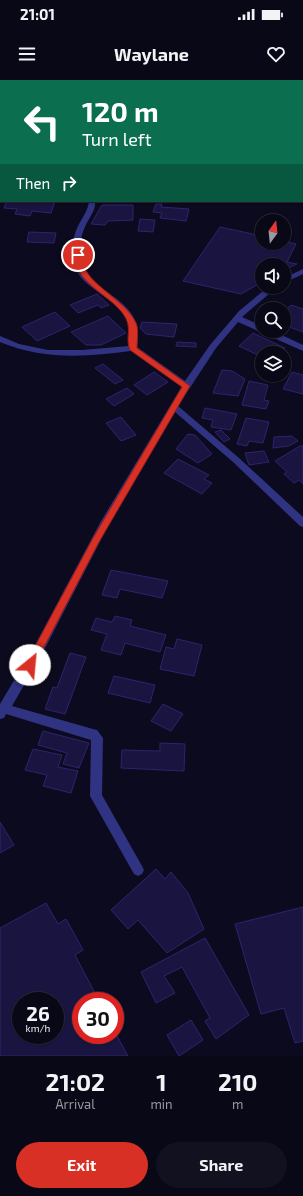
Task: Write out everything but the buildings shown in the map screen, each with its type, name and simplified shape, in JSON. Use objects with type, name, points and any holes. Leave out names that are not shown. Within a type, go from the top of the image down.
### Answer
[{"type":"street","points":[[92,202],[93,206],[80,228],[77,246],[78,264],[87,277],[123,309],[133,324],[133,348]]},
{"type":"street","points":[[291,277],[303,271]]},
{"type":"street","points":[[138,870],[96,796],[97,738],[93,734],[2,711],[17,689],[100,533],[187,386],[237,318],[263,294]]},
{"type":"street","points":[[237,318],[255,326]]},
{"type":"street","points":[[0,338],[16,346],[56,352],[94,354],[133,348],[187,386]]},
{"type":"street","points":[[281,338],[303,348]]},
{"type":"street","points":[[174,407],[236,460],[303,523]]},
{"type":"route","points":[[30,665],[96,540],[187,386],[133,348],[133,324],[123,309],[87,277],[78,264],[78,255]]}]
